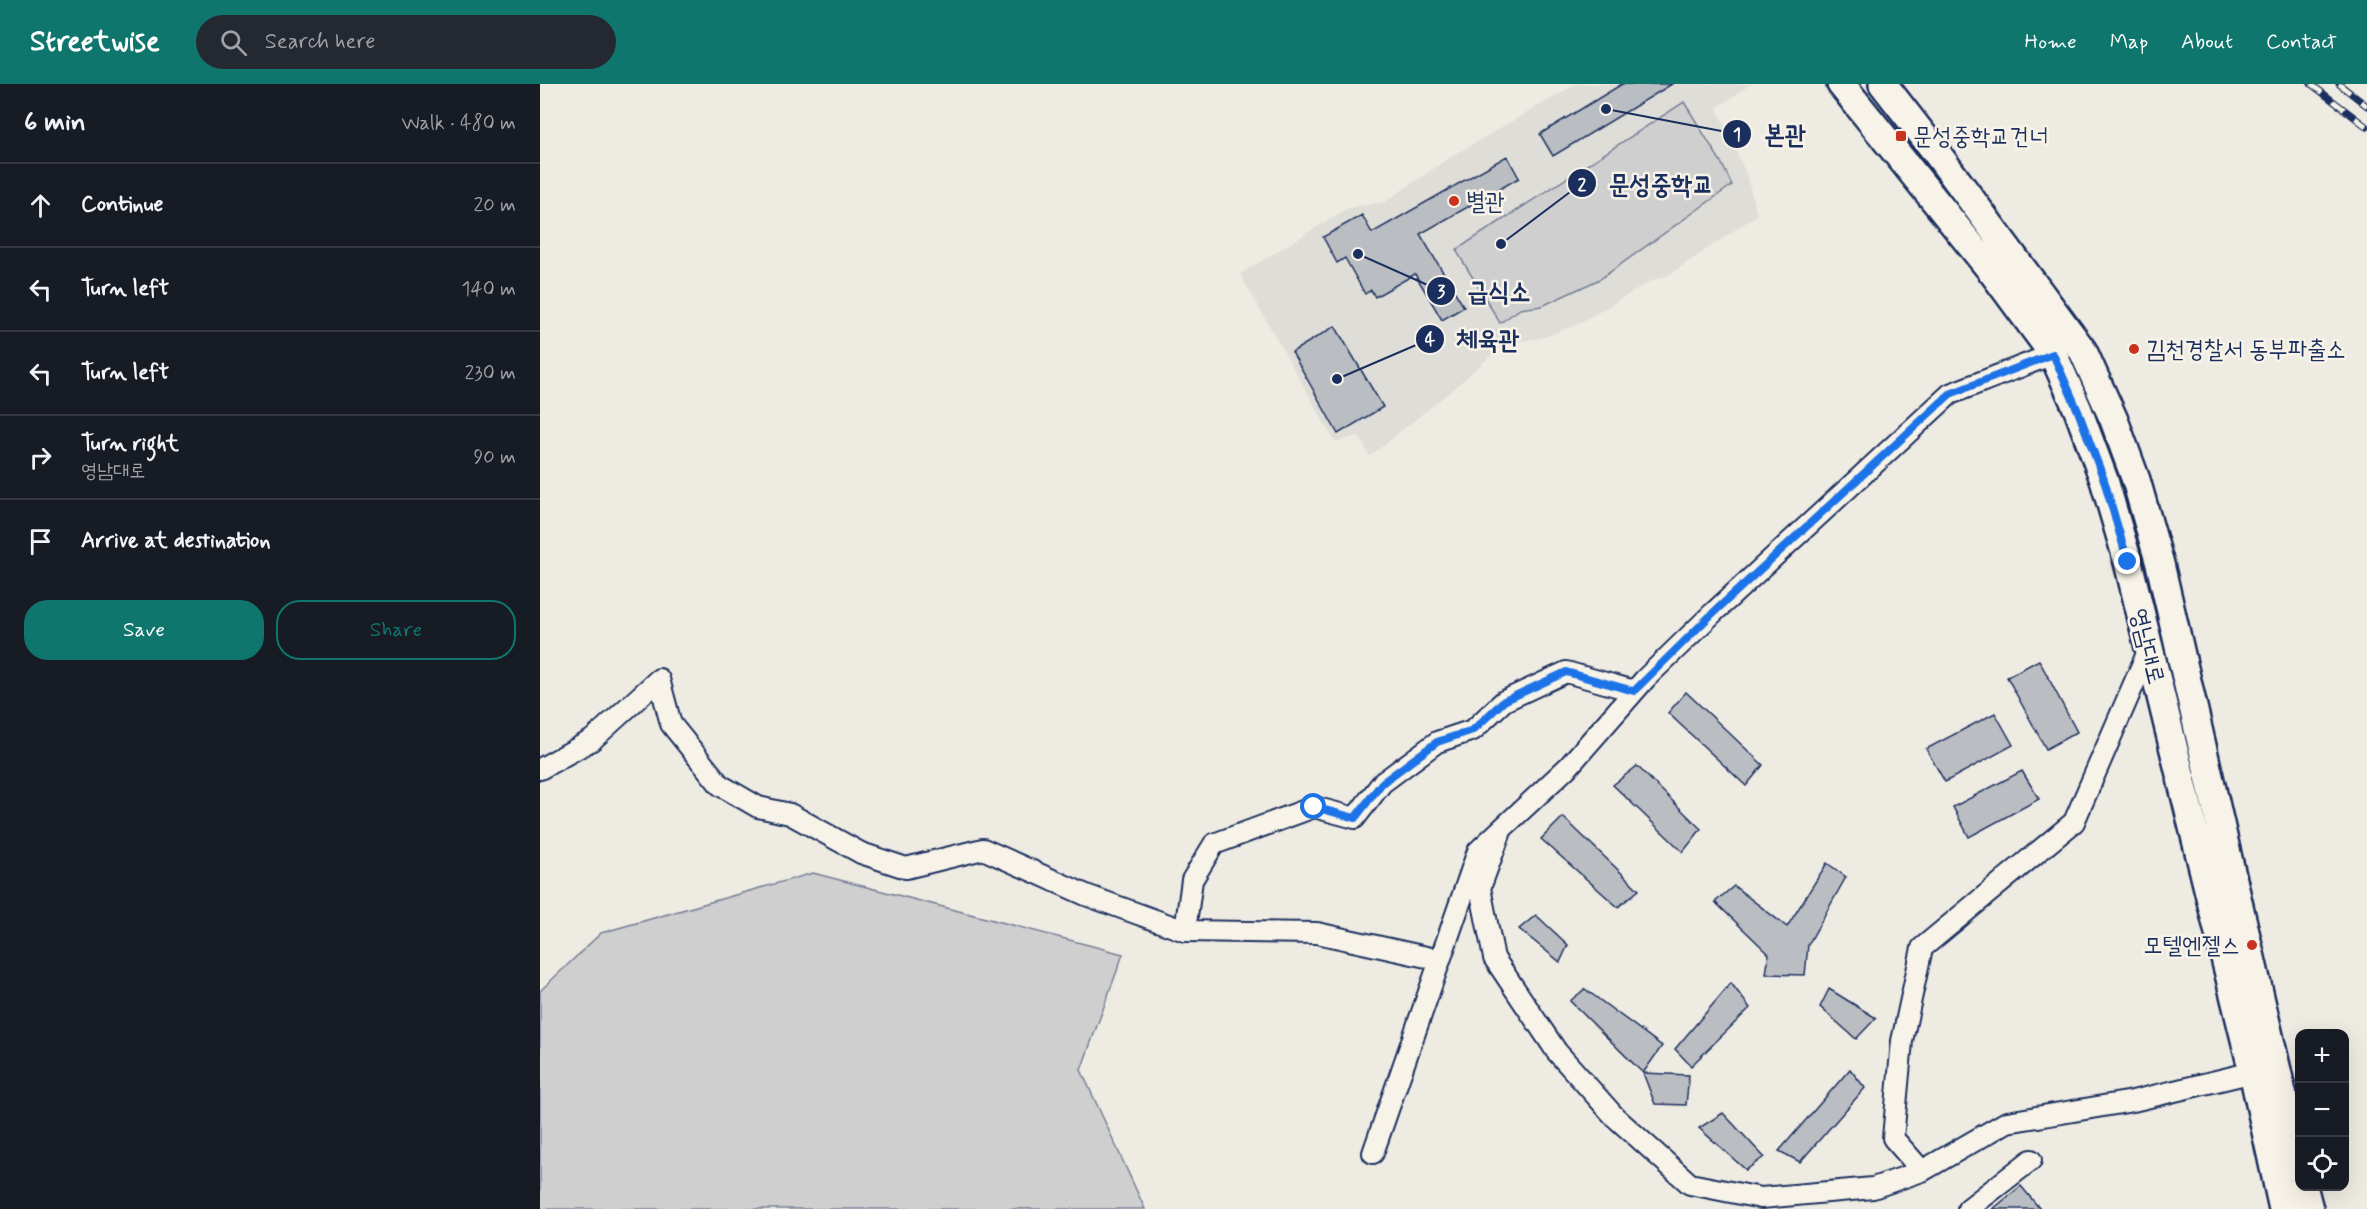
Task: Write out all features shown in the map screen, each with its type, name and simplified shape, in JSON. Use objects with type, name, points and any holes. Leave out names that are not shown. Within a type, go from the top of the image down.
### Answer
[{"type":"main road","name":"영남대로","points":[[1841,84],[1994,274],[2053,354],[2078,411],[2104,480],[2264,1069],[2295,1156]]},
{"type":"main road","name":"영남대로","points":[[1883,84],[2083,351],[2114,420],[2136,480],[2160,564],[2264,1069],[2283,1209]]},
{"type":"main road","points":[[2304,1191],[2309,1209]]},
{"type":"street","points":[[1373,1154],[1478,851],[1569,766],[1634,691],[1713,613],[1950,394],[2053,354]]},
{"type":"street","points":[[1922,1171],[1893,1138],[1902,1041],[1922,948],[2074,822],[2149,649]]},
{"type":"street","points":[[1185,931],[1192,880],[1214,844],[1314,807],[1355,818],[1382,783],[1437,742],[1473,730],[1504,701],[1566,672],[1634,691]]},
{"type":"street","points":[[540,769],[592,740],[659,679],[671,724],[720,785],[758,807],[790,814],[861,853],[906,868],[983,849],[1086,895],[1185,931],[1317,933],[1440,960]]},
{"type":"street","points":[[1502,828],[1480,888],[1494,958],[1557,1052],[1615,1117],[1690,1184],[1761,1198],[1873,1188],[1922,1171],[2007,1122],[2133,1101],[2264,1069]]},
{"type":"street","points":[[1968,1209],[2031,1160]]},
{"type":"shaded area","points":[[1576,84],[1751,84],[1717,108],[1747,176],[1757,215],[1669,275],[1651,281],[1576,325],[1541,338],[1504,344],[1452,390],[1370,456],[1359,436],[1335,442],[1240,274],[1348,208],[1385,202],[1449,158]]},
{"type":"shaded area","points":[[1684,102],[1721,162],[1732,185],[1600,279],[1542,306],[1520,309],[1500,323],[1456,250]]},
{"type":"shaded area","points":[[813,873],[1123,954],[1081,1070],[1145,1209],[540,1209],[540,991],[601,933]]},
{"type":"building","points":[[1622,84],[1672,84],[1553,156],[1540,134]]},
{"type":"building","points":[[1507,156],[1519,178],[1420,234],[1464,307],[1442,320],[1415,274],[1375,297],[1371,290],[1365,294],[1345,258],[1337,263],[1323,237],[1362,215],[1372,233]]},
{"type":"building","points":[[1335,326],[1383,407],[1338,434],[1292,352]]},
{"type":"building","points":[[2039,660],[2077,732],[2046,749],[2007,677]]},
{"type":"building","points":[[1686,692],[1763,765],[1746,786],[1668,713]]},
{"type":"building","points":[[1995,713],[2013,745],[1945,782],[1926,749]]},
{"type":"building","points":[[1637,766],[1701,829],[1683,852],[1613,785]]},
{"type":"building","points":[[2022,771],[2039,799],[1969,837],[1953,807]]},
{"type":"building","points":[[1563,817],[1639,890],[1618,907],[1541,839]]},
{"type":"building","points":[[1827,863],[1846,877],[1808,945],[1805,975],[1766,974],[1769,954],[1715,902],[1734,886],[1787,927]]},
{"type":"building","points":[[1536,915],[1568,945],[1560,962],[1519,929]]},
{"type":"building","points":[[1731,983],[1750,1008],[1691,1066],[1675,1049]]},
{"type":"building","points":[[1585,989],[1662,1046],[1643,1073],[1570,1001]]},
{"type":"building","points":[[1829,989],[1876,1018],[1856,1039],[1820,1007]]},
{"type":"building","points":[[1850,1069],[1865,1088],[1800,1162],[1779,1151]]},
{"type":"building","points":[[1643,1073],[1689,1075],[1686,1105],[1655,1104]]},
{"type":"building","points":[[1723,1113],[1764,1157],[1746,1170],[1699,1128]]},
{"type":"building","points":[[2021,1186],[2040,1209],[1993,1209]]},
{"type":"railway","points":[[2311,84],[2367,127]]},
{"type":"railway","points":[[2339,84],[2367,106]]},
{"type":"place","name":"본관","points":[[1606,109]]},
{"type":"place","name":"문성중학교건너","points":[[1901,136]]},
{"type":"place","name":"별관","points":[[1454,201]]},
{"type":"place","name":"문성중학교","points":[[1501,244]]},
{"type":"place","name":"급식소","points":[[1358,254]]},
{"type":"place","name":"김천경찰서 동부파출소","points":[[2134,349]]},
{"type":"place","name":"체육관","points":[[1337,379]]},
{"type":"place","name":"모텔엔젤스","points":[[2252,945]]},
{"type":"route","points":[[1314,807],[1355,818],[1382,783],[1437,742],[1473,730],[1504,701],[1566,672],[1634,691],[1713,613],[1950,394],[2053,354],[2104,480],[2128,562]]}]
